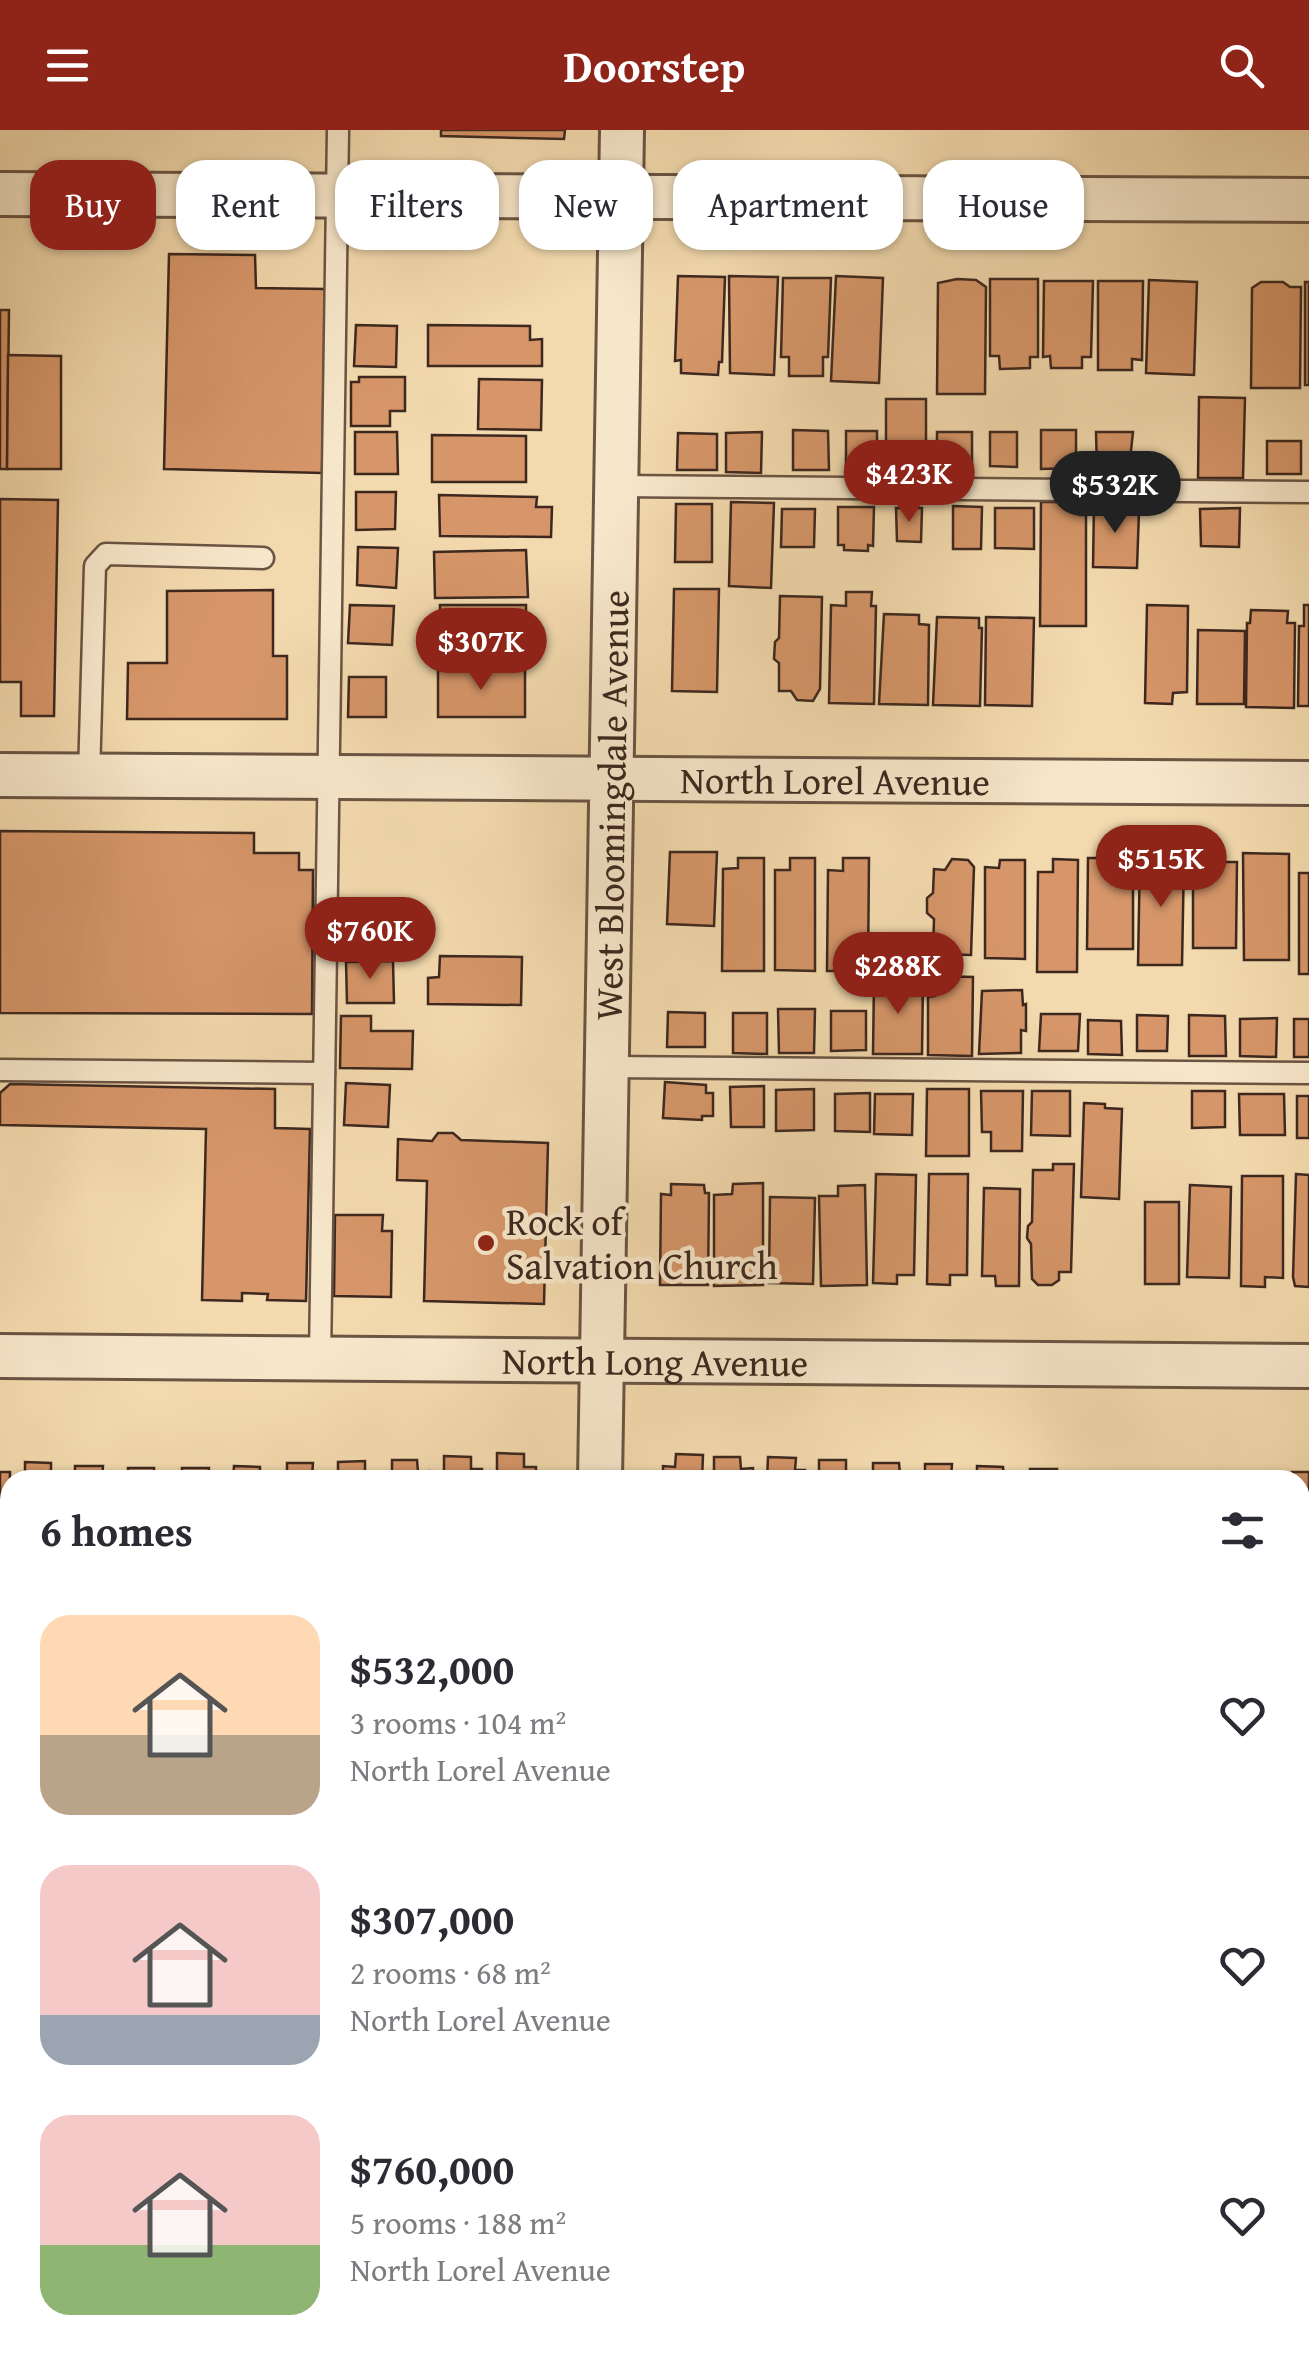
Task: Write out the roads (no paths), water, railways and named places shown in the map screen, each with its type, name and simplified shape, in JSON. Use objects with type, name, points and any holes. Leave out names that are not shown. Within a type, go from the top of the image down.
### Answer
[{"type":"street","name":"West Bloomingdale Avenue","points":[[622,130],[622,160]]},
{"type":"street","points":[[0,194],[335,194]]},
{"type":"street","points":[[653,195],[1309,200]]},
{"type":"street","name":"West Bloomingdale Avenue","points":[[600,1470],[620,250]]},
{"type":"street","name":"North Lorel Avenue","points":[[0,775],[1309,783]]},
{"type":"street","name":"North Long Avenue","points":[[0,1356],[1309,1366]]},
{"type":"lane","points":[[338,130],[338,160]]},
{"type":"lane","points":[[320,1358],[336,250]]},
{"type":"lane","points":[[617,486],[1309,492]]},
{"type":"lane","points":[[89,776],[96,566],[101,557],[106,554],[264,558]]},
{"type":"lane","points":[[607,1068],[1309,1074]]},
{"type":"lane","points":[[0,1070],[324,1073]]},
{"type":"place","name":"Rock of Salvation Church","points":[[486,1243]]}]
